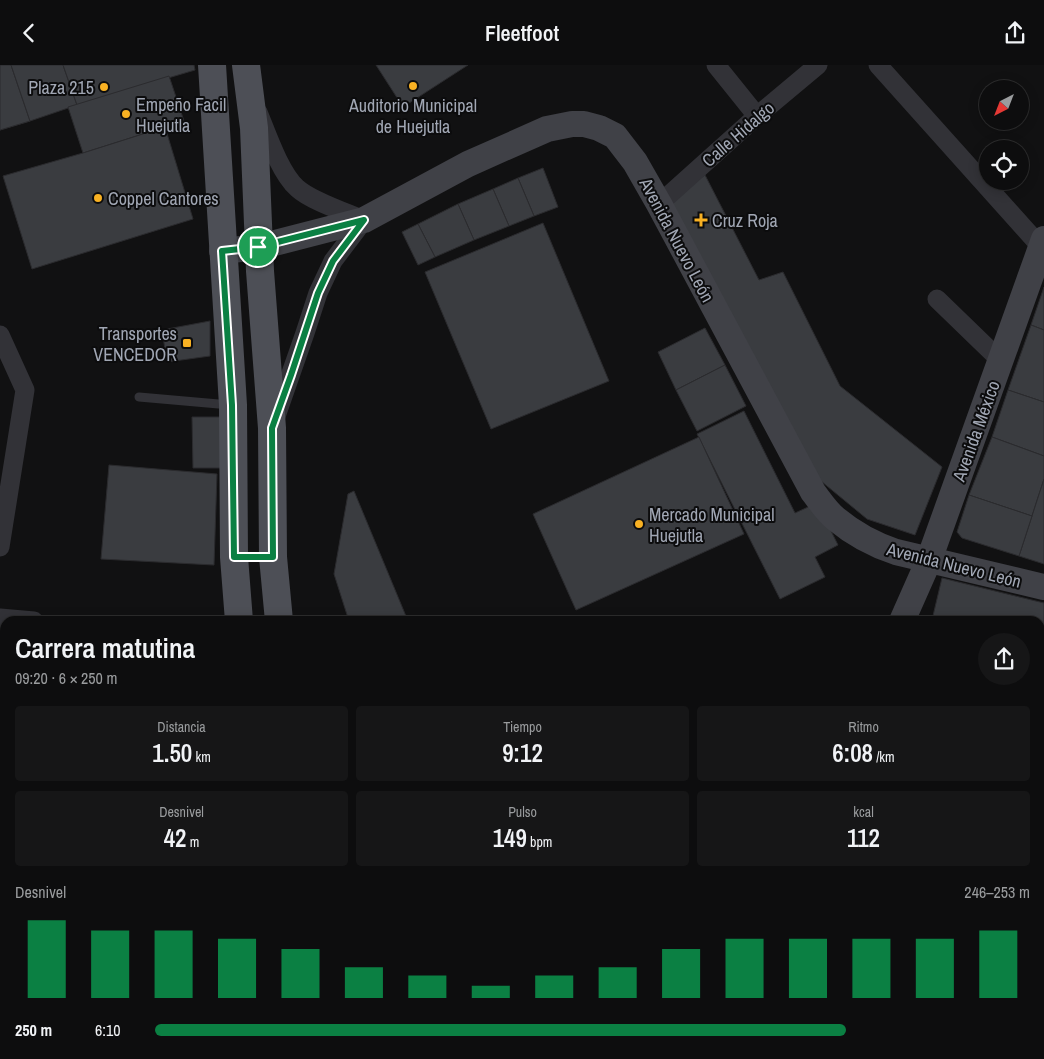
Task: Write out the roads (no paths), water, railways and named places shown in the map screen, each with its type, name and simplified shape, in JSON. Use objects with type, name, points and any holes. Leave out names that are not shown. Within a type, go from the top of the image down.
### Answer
[{"type":"main road","points":[[212,65],[232,405],[234,557],[239,616]]},
{"type":"main road","points":[[246,65],[254,128],[258,247],[272,428],[273,557],[279,616]]},
{"type":"main road","points":[[234,557],[273,557]]},
{"type":"street","points":[[716,65],[758,116]]},
{"type":"street","name":"Calle Hidalgo","points":[[659,204],[818,65]]},
{"type":"street","points":[[878,65],[1043,243]]},
{"type":"street","points":[[250,92],[285,175],[291,182],[308,196],[364,220],[333,261],[318,293],[303,342],[272,428]]},
{"type":"street","name":"Avenida Nuevo León","points":[[222,251],[258,247],[364,220],[468,164],[547,129],[572,124],[584,124],[599,128],[615,136],[635,163],[659,204],[813,492],[835,519],[865,539],[883,548],[1044,587]]},
{"type":"street","name":"Avenida México","points":[[904,616],[929,560],[1043,243]]},
{"type":"street","points":[[937,299],[1001,361]]},
{"type":"street","points":[[0,335],[25,390],[0,547]]},
{"type":"lane","points":[[139,397],[232,405]]},
{"type":"place","name":"Auditorio Municipal de Huejutla","points":[[413,86]]},
{"type":"place","name":"Plaza 215","points":[[104,87]]},
{"type":"place","name":"Empeño Facil Huejutla","points":[[126,114]]},
{"type":"place","name":"Coppel Cantores","points":[[98,198]]},
{"type":"place","name":"Cruz Roja","points":[[701,220]]},
{"type":"place","name":"Transportes VENCEDOR","points":[[187,343]]},
{"type":"place","name":"Mercado Municipal Huejutla","points":[[639,524]]}]
